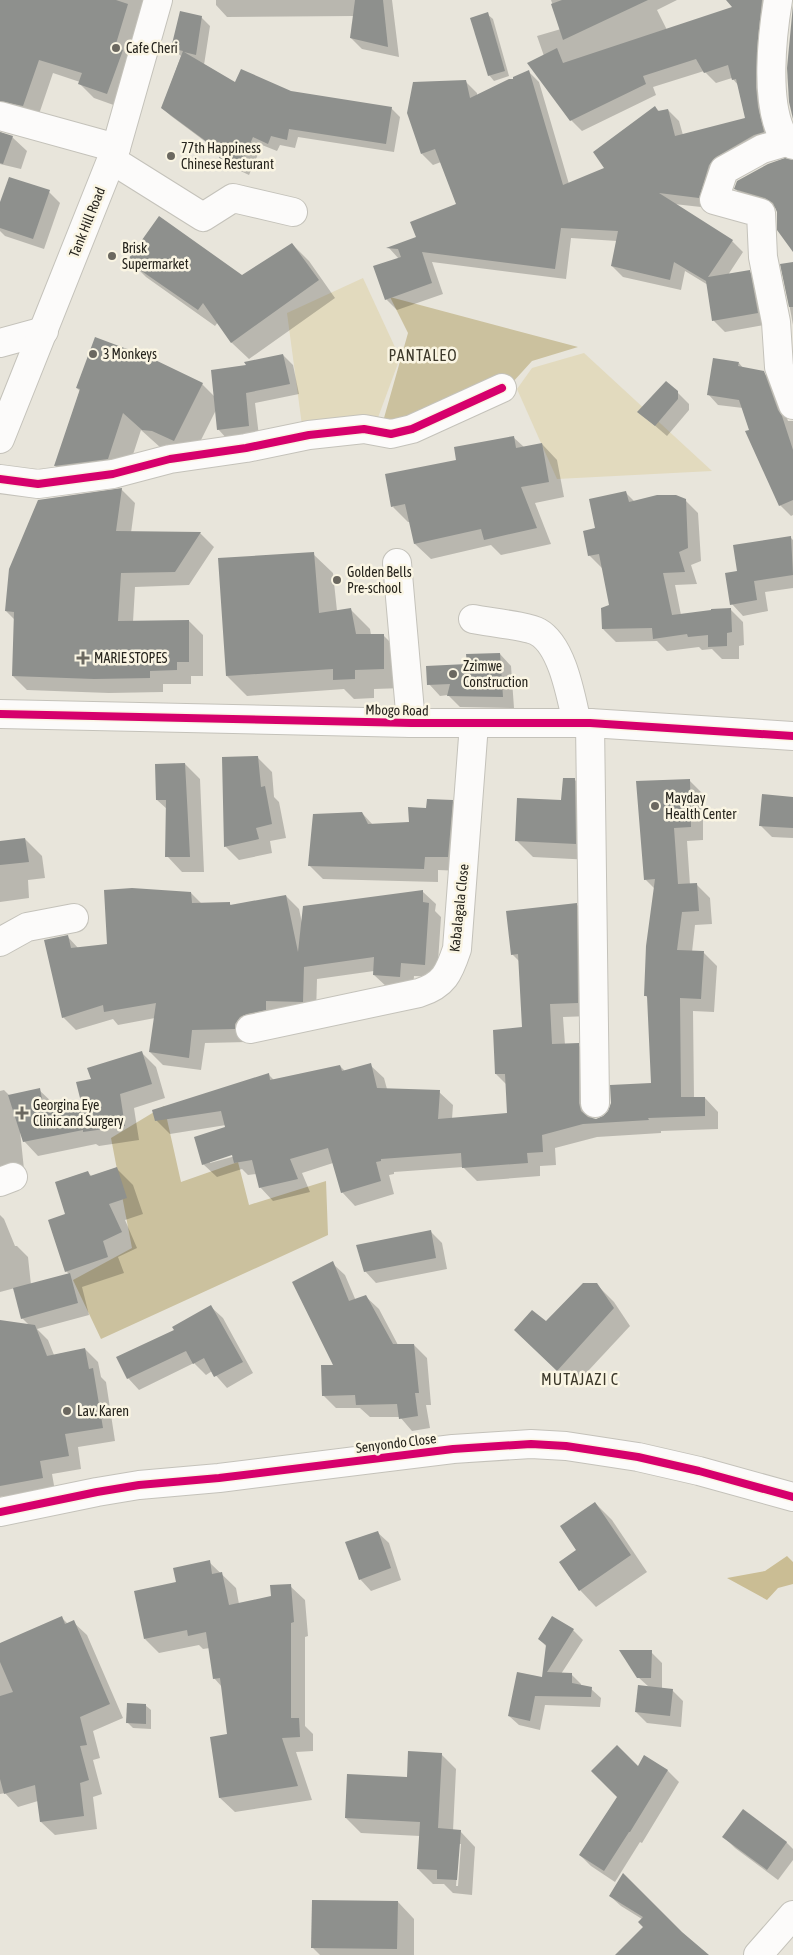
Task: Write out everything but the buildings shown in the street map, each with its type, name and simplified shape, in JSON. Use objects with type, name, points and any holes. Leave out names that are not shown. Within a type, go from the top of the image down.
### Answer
[{"type":"street","name":"Tank Hill Road","points":[[0,439],[114,154],[158,0]]},
{"type":"street","points":[[778,0],[772,84],[774,111],[783,136],[791,143]]},
{"type":"street","points":[[0,116],[114,154],[203,216],[233,198],[293,212]]},
{"type":"street","points":[[791,143],[762,149],[724,170],[714,200],[761,213],[763,257],[776,322],[779,367],[793,405]]},
{"type":"street","points":[[0,343],[44,331]]},
{"type":"street","points":[[0,479],[38,484],[113,474],[170,459],[246,448],[310,435],[364,428],[391,434],[412,429],[502,388]]},
{"type":"street","points":[[397,563],[410,723]]},
{"type":"street","points":[[473,619],[538,632],[554,648],[565,672],[583,723],[595,1102]]},
{"type":"street","name":"Mbogo Road","points":[[1,719],[474,724],[583,723],[793,736]]},
{"type":"street","name":"Kabalagala Close","points":[[250,1029],[419,993],[434,988],[447,973],[457,949],[474,724]]},
{"type":"street","points":[[0,942],[27,926],[74,918]]},
{"type":"street","name":"Senyondo Close","points":[[0,1512],[140,1485],[219,1478],[454,1449],[531,1444],[566,1446],[638,1457],[699,1471],[793,1497]]},
{"type":"street","points":[[758,1955],[793,1916]]},
{"type":"shaded area","points":[[363,278],[400,358],[376,423],[303,433],[287,313]]},
{"type":"shaded area","points":[[390,297],[578,347],[532,361],[512,383],[382,425],[408,333]]},
{"type":"shaded area","points":[[584,353],[712,471],[557,479],[517,389],[532,368]]},
{"type":"shaded area","points":[[164,1106],[181,1182],[238,1162],[249,1205],[326,1181],[328,1235],[101,1339],[73,1280],[132,1248],[111,1138]]},
{"type":"shaded area","points":[[787,1556],[793,1562],[793,1584],[778,1588],[767,1600],[727,1578],[765,1571]]},
{"type":"cycle path","points":[[0,479],[38,484],[113,474],[170,459],[246,448],[309,435],[364,429],[391,434],[412,429],[502,388]]},
{"type":"cycle path","points":[[0,714],[411,723],[590,723],[793,736]]},
{"type":"cycle path","points":[[0,1512],[139,1485],[219,1478],[453,1449],[531,1444],[566,1446],[638,1457],[699,1471],[793,1497]]},
{"type":"place","name":"Cafe Cheri","points":[[116,48]]},
{"type":"place","name":"77th Happiness Chinese Resturant","points":[[171,156]]},
{"type":"place","name":"Brisk Supermarket","points":[[112,256]]},
{"type":"place","name":"3 Monkeys","points":[[93,354]]},
{"type":"place","name":"Golden Bells Pre-school","points":[[337,580]]},
{"type":"place","name":"MARIE STOPES","points":[[83,658]]},
{"type":"place","name":"Zzimwe Construction","points":[[453,674]]},
{"type":"place","name":"Mayday Health Center","points":[[655,806]]},
{"type":"place","name":"Georgina Eye Clinic and Surgery","points":[[22,1113]]},
{"type":"place","name":"Lav. Karen","points":[[67,1411]]},
{"type":"district","name":"PANTALEO","points":[[423,355]]},
{"type":"district","name":"MUTAJAZI C","points":[[580,1379]]}]
